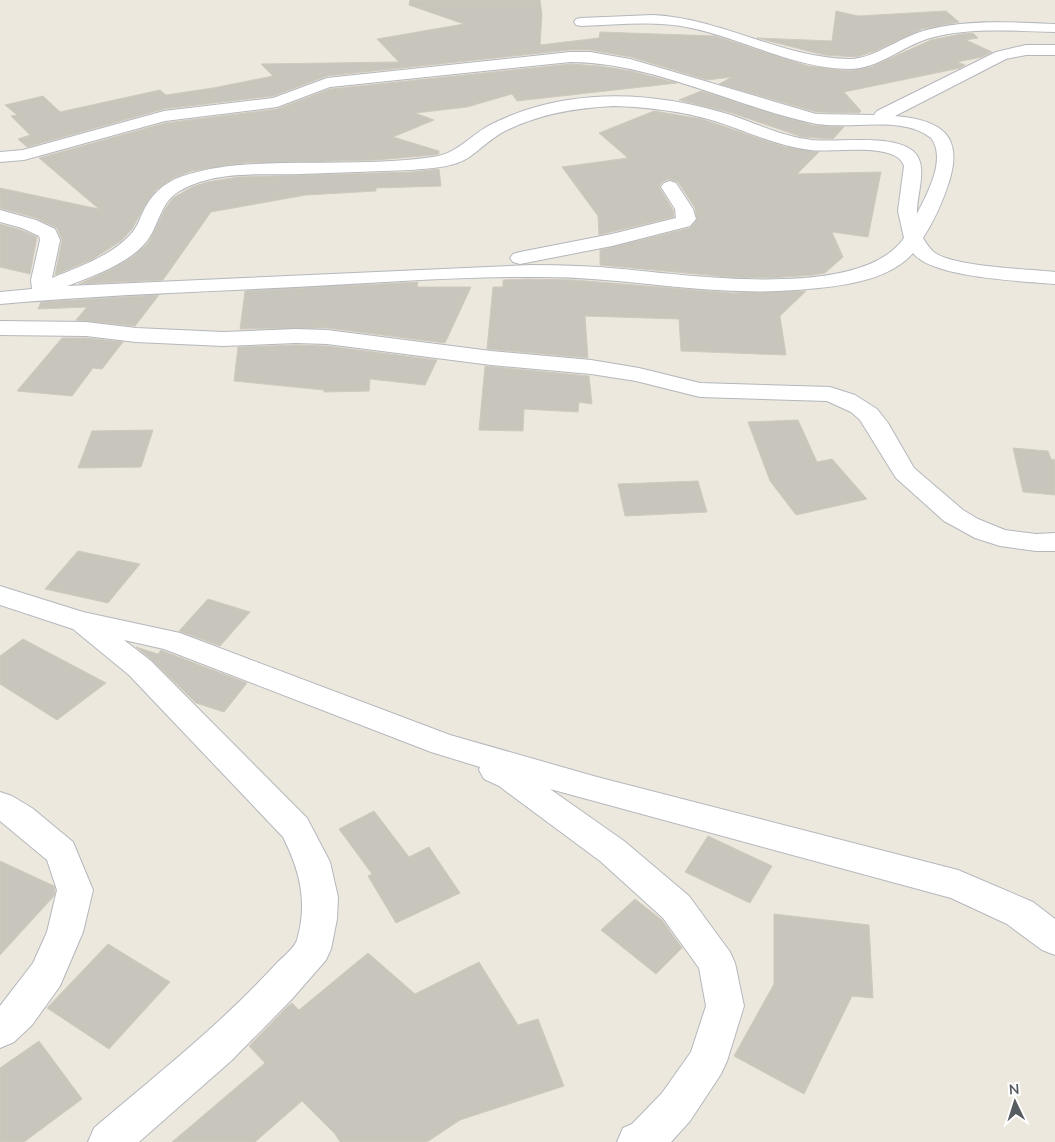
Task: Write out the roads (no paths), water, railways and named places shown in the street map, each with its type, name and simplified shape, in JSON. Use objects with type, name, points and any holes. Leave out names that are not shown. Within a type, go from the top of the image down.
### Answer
[{"type":"street","points":[[581,22],[667,21],[693,24],[808,58],[847,64],[865,63],[912,39],[944,31],[1005,27],[1055,28]]},
{"type":"street","points":[[878,121],[883,115],[1001,55],[1026,50],[1055,50]]},
{"type":"street","points":[[0,157],[24,155],[164,116],[197,110],[254,106],[277,102],[327,83],[570,57],[590,57],[625,62],[815,119],[896,121],[917,125],[931,130],[940,137],[945,148],[944,168],[931,204],[914,239],[899,256],[882,266],[857,275],[794,284],[716,284],[556,271],[36,292],[0,298]]},
{"type":"street","points":[[36,292],[107,260],[134,243],[144,231],[157,202],[170,189],[191,180],[217,173],[241,170],[412,165],[437,162],[454,158],[486,135],[529,115],[552,108],[588,103],[637,102],[697,110],[808,145],[883,147],[905,153],[911,159],[913,168],[908,196],[910,228],[914,239],[928,257],[946,264],[1055,278]]},
{"type":"street","points":[[337,279],[534,255],[675,225],[686,218],[684,209],[670,187]]},
{"type":"street","points":[[0,216],[30,224],[48,233],[50,240],[41,280],[36,292]]},
{"type":"street","points":[[0,328],[86,329],[136,335],[223,339],[296,336],[327,338],[491,358],[600,368],[700,390],[830,394],[850,400],[863,408],[875,420],[904,471],[956,519],[988,534],[1017,542],[1055,542]]},
{"type":"street","points":[[0,596],[80,621],[170,640],[442,744],[597,790],[958,885],[1020,913],[1055,939]]},
{"type":"street","points":[[80,621],[140,668],[295,828],[312,862],[320,897],[319,919],[313,949],[279,987],[218,1047],[109,1142]]},
{"type":"street","points":[[442,744],[510,777],[612,851],[676,907],[716,963],[725,1006],[707,1061],[676,1107],[646,1139],[638,1142]]},
{"type":"street","points":[[0,805],[20,817],[61,852],[75,890],[65,932],[47,974],[19,1013],[0,1030]]}]
